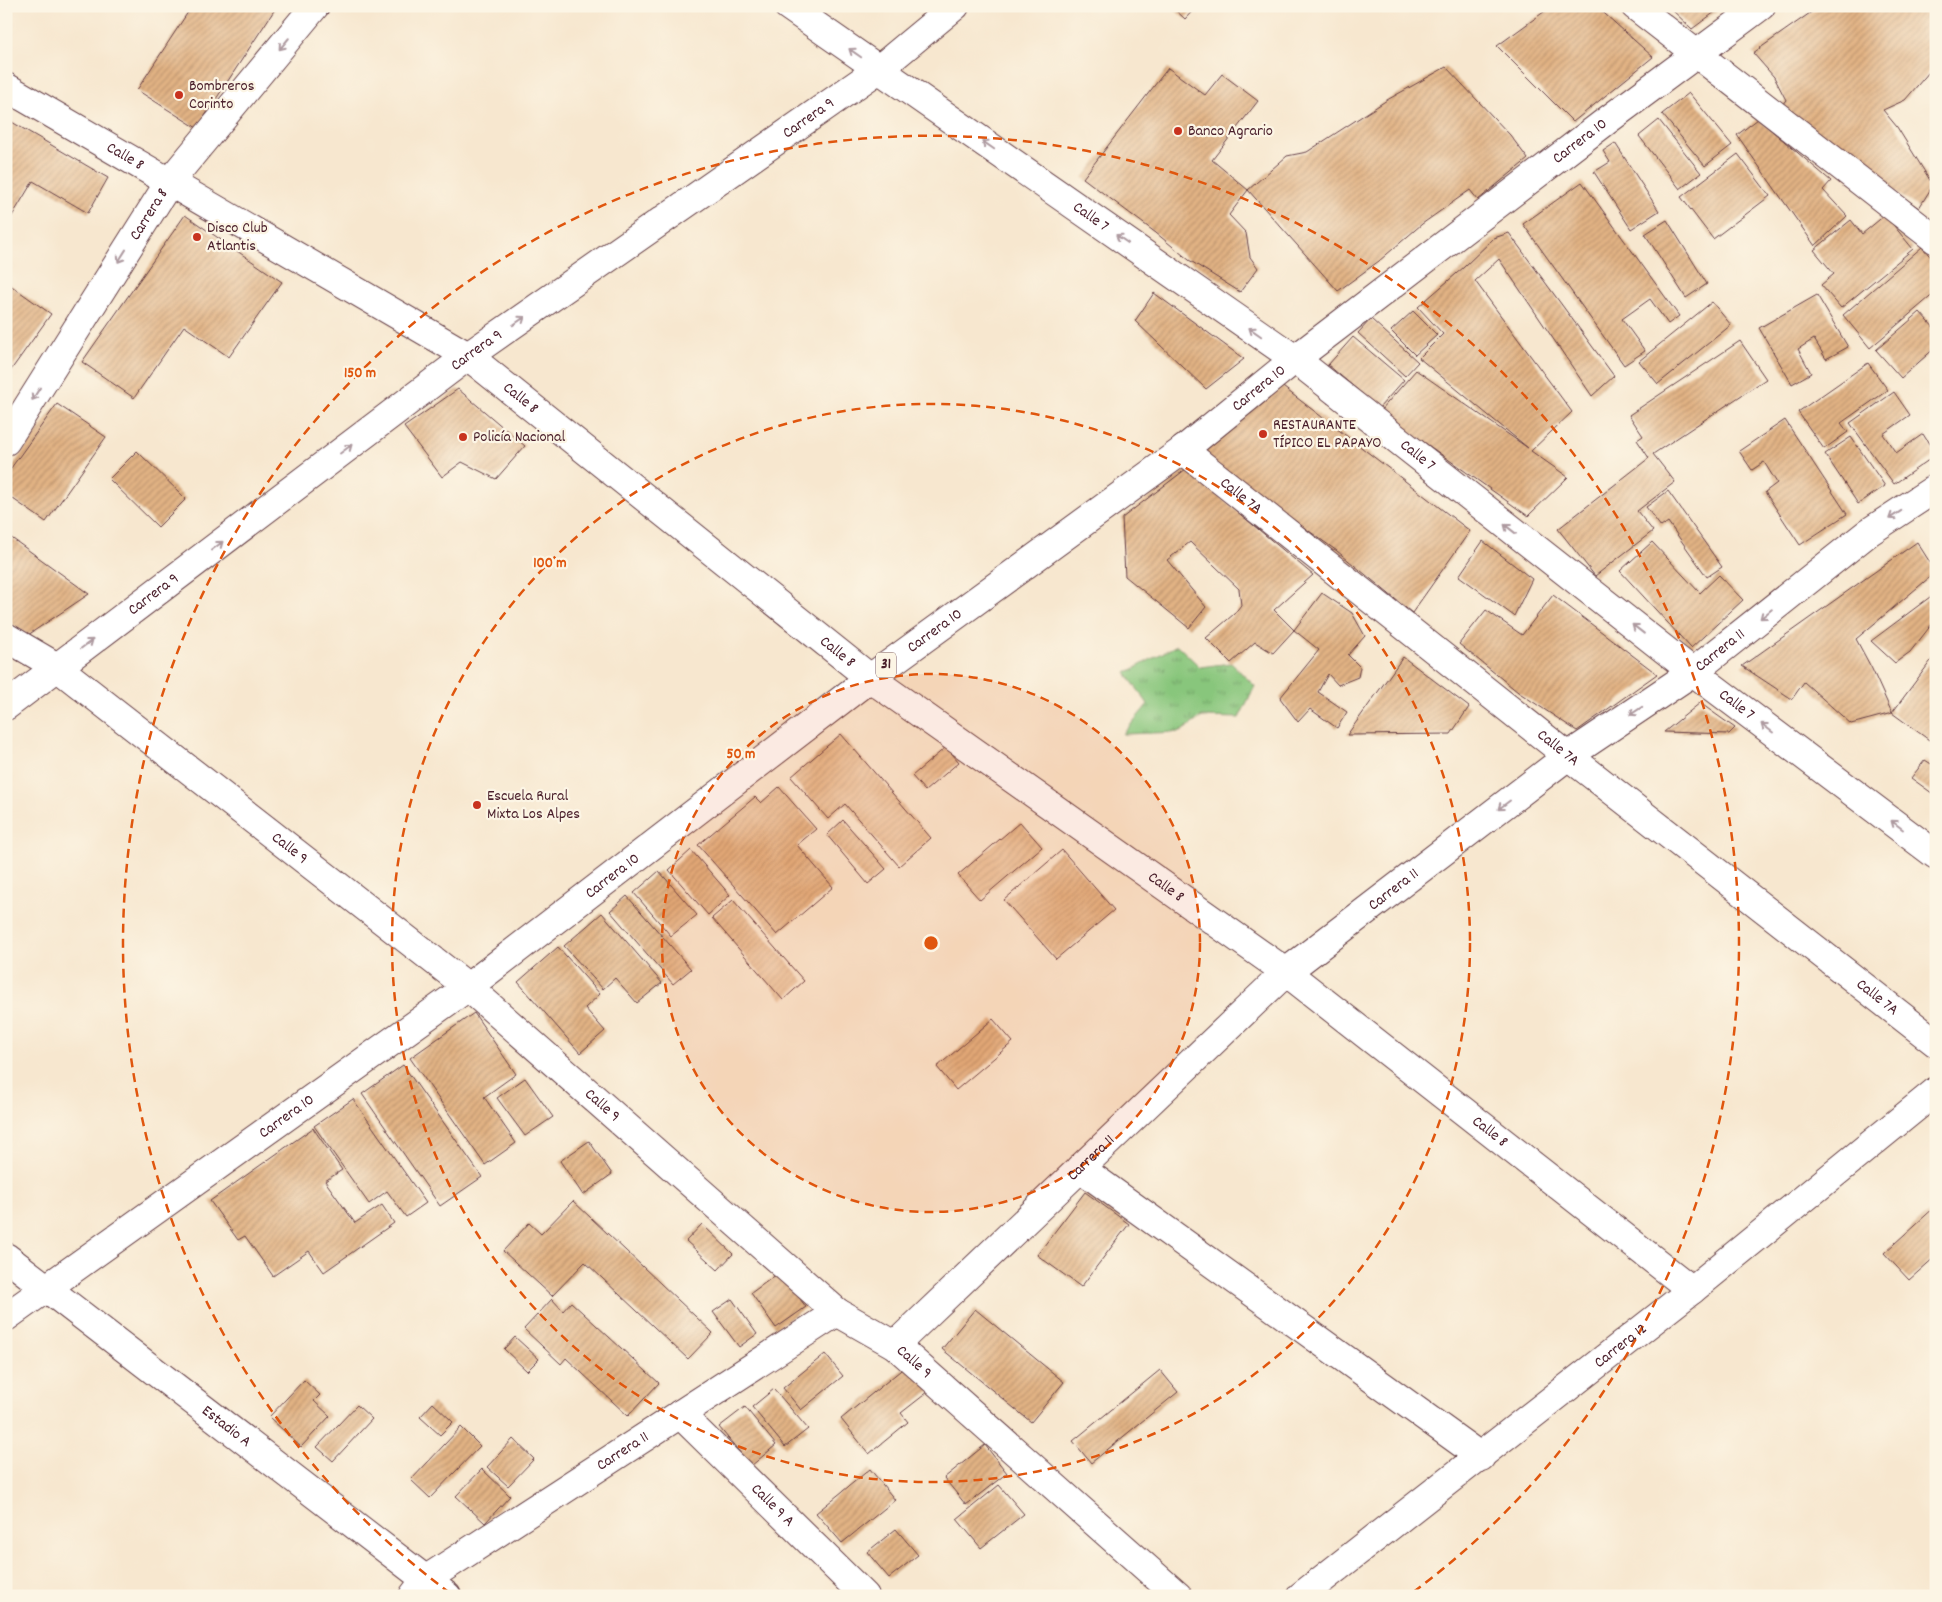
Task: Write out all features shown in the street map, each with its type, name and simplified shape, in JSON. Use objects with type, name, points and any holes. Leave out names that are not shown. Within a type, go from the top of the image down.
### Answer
[{"type":"street","name":"Carrera 8","points":[[6,441],[170,181],[315,6]]},
{"type":"street","name":"Calle 7","points":[[788,6],[1295,359],[1693,672],[1936,855]]},
{"type":"street","name":"Carrera 9","points":[[6,706],[468,356],[879,69],[955,6]]},
{"type":"street","points":[[1635,6],[1936,240]]},
{"type":"street","name":"Carrera 10","points":[[6,1317],[468,987],[870,678],[1183,450],[1295,359],[1761,6]]},
{"type":"street","name":"Calle 8","points":[[6,87],[468,356],[870,678],[1286,972],[1692,1290]]},
{"type":"street","name":"Calle 7A","points":[[1183,450],[1568,756],[1936,1043]]},
{"type":"street","name":"Carrera 11","points":[[895,1345],[1286,972],[1568,756],[1693,672],[1869,532],[1936,488]]},
{"type":"street","name":"Calle 9","points":[[6,637],[57,667],[468,987],[837,1312],[895,1345],[1178,1596]]},
{"type":"street","name":"Carrera 12","points":[[1301,1596],[1692,1290],[1936,1091]]},
{"type":"street","points":[[1080,1168],[1481,1457]]},
{"type":"street","name":"Estadio A","points":[[6,1256],[419,1588],[447,1596]]},
{"type":"street","name":"Carrera 11","points":[[419,1588],[837,1312]]},
{"type":"street","name":"Calle 9 A","points":[[680,1414],[865,1596]]},
{"type":"green space","points":[[1177,645],[1200,667],[1231,663],[1255,686],[1239,718],[1202,717],[1180,732],[1123,734],[1148,704],[1126,673]]},
{"type":"building","points":[[192,6],[277,6],[197,128],[137,90]]},
{"type":"building","points":[[1171,6],[1197,6],[1185,19]]},
{"type":"building","points":[[1552,6],[1596,6],[1653,57],[1573,122],[1497,46]]},
{"type":"building","points":[[1668,6],[1723,6],[1692,29]]},
{"type":"building","points":[[1820,6],[1936,6],[1936,64],[1905,100],[1883,110],[1897,127],[1933,185],[1919,208],[1776,112],[1786,100],[1774,77],[1753,53]]},
{"type":"building","points":[[1446,67],[1510,135],[1528,159],[1478,200],[1470,190],[1422,224],[1379,261],[1338,291],[1248,190],[1287,156],[1307,152],[1387,100]]},
{"type":"building","name":"Banco Agrario","points":[[1168,68],[1205,95],[1222,74],[1258,101],[1212,160],[1248,190],[1229,215],[1246,233],[1250,257],[1258,268],[1240,292],[1189,260],[1083,178]]},
{"type":"building","points":[[1689,93],[1732,145],[1705,166],[1662,114]]},
{"type":"building","points":[[1758,119],[1831,181],[1823,190],[1847,216],[1815,246],[1737,135]]},
{"type":"building","points":[[1659,120],[1701,173],[1680,189],[1639,136]]},
{"type":"building","points":[[10,121],[108,178],[88,213],[33,181],[6,226],[6,127]]},
{"type":"building","points":[[1615,143],[1659,211],[1631,229],[1594,172],[1610,162],[1603,151]]},
{"type":"building","points":[[1738,154],[1770,196],[1713,239],[1681,197]]},
{"type":"building","points":[[1582,182],[1679,316],[1668,324],[1650,299],[1622,319],[1645,351],[1624,365],[1523,224]]},
{"type":"building","points":[[185,215],[282,282],[229,357],[184,326],[134,398],[82,362]]},
{"type":"building","points":[[1885,215],[1913,249],[1841,308],[1821,285],[1834,274],[1814,250],[1851,220],[1862,234]]},
{"type":"building","points":[[1667,220],[1707,284],[1686,298],[1645,234]]},
{"type":"building","points":[[1509,233],[1614,376],[1592,396],[1499,259],[1475,281],[1572,412],[1531,451],[1568,477],[1528,516],[1380,411],[1416,370],[1528,448],[1419,358],[1443,334],[1418,307],[1494,238]]},
{"type":"building","points":[[1922,247],[1936,263],[1936,292],[1870,348],[1843,315]]},
{"type":"building","points":[[6,282],[51,314],[6,377]]},
{"type":"building","points":[[1154,293],[1244,359],[1206,389],[1135,321]]},
{"type":"building","points":[[1817,295],[1848,347],[1826,359],[1814,339],[1798,349],[1811,373],[1792,384],[1759,328]]},
{"type":"building","points":[[1712,302],[1731,325],[1658,384],[1639,361]]},
{"type":"building","points":[[1413,311],[1437,335],[1415,355],[1391,331]]},
{"type":"building","points":[[1920,312],[1936,330],[1936,347],[1901,378],[1876,350]]},
{"type":"building","points":[[1371,319],[1418,362],[1405,376],[1358,333]]},
{"type":"building","points":[[1353,337],[1404,380],[1379,408],[1328,365]]},
{"type":"building","points":[[1740,341],[1766,379],[1653,454],[1675,482],[1637,511],[1653,531],[1595,576],[1558,529],[1649,458],[1637,440],[1643,436],[1629,415]]},
{"type":"building","points":[[1868,363],[1888,390],[1841,423],[1848,432],[1824,449],[1798,412]]},
{"type":"building","points":[[1279,384],[1470,531],[1412,613],[1337,551],[1201,454]]},
{"type":"building","name":"Policía Nacional","points":[[458,389],[525,446],[496,479],[462,462],[442,477],[404,427]]},
{"type":"building","points":[[1894,392],[1910,415],[1883,434],[1896,453],[1923,434],[1936,455],[1894,484],[1850,423]]},
{"type":"building","points":[[57,404],[106,437],[46,522],[6,494],[6,475]]},
{"type":"building","points":[[1785,420],[1847,514],[1800,545],[1765,492],[1777,483],[1764,462],[1752,470],[1739,451]]},
{"type":"building","points":[[1851,437],[1885,486],[1858,504],[1825,454]]},
{"type":"building","points":[[137,451],[186,499],[158,527],[109,479]]},
{"type":"building","points":[[1186,469],[1313,575],[1274,610],[1294,630],[1273,653],[1255,642],[1231,663],[1206,638],[1234,614],[1241,605],[1239,589],[1190,542],[1167,560],[1206,607],[1189,628],[1125,576],[1122,518]]},
{"type":"building","points":[[1668,491],[1722,567],[1707,577],[1668,522],[1661,527],[1646,507]]},
{"type":"building","points":[[6,534],[89,594],[28,635],[6,620]]},
{"type":"building","points":[[1483,541],[1532,579],[1514,616],[1459,576]]},
{"type":"building","points":[[1652,542],[1700,593],[1719,575],[1743,600],[1691,648],[1620,571]]},
{"type":"building","points":[[1917,542],[1936,572],[1856,639],[1892,713],[1851,724],[1804,682],[1792,699],[1742,666]]},
{"type":"building","points":[[1322,593],[1352,613],[1365,636],[1348,655],[1360,667],[1358,677],[1338,685],[1328,674],[1318,692],[1347,712],[1337,728],[1310,709],[1298,722],[1280,698],[1319,650],[1294,630]]},
{"type":"building","points":[[1553,595],[1657,674],[1577,731],[1518,692],[1459,644],[1486,610],[1522,635]]},
{"type":"building","points":[[1930,597],[1936,604],[1936,619],[1910,652],[1895,663],[1871,641]]},
{"type":"building","points":[[1936,654],[1936,745],[1892,713]]},
{"type":"building","points":[[1403,657],[1469,707],[1451,734],[1347,735]]},
{"type":"building","points":[[1700,703],[1735,728],[1729,734],[1664,732]]},
{"type":"building","points":[[841,734],[931,838],[899,866],[845,804],[828,819],[791,777]]},
{"type":"building","points":[[946,747],[959,762],[925,791],[912,776]]},
{"type":"building","points":[[1925,760],[1936,767],[1936,796],[1911,778]]},
{"type":"building","points":[[779,787],[816,829],[797,845],[833,887],[777,935],[698,845],[755,797],[761,803]]},
{"type":"building","points":[[843,820],[886,869],[868,884],[827,835]]},
{"type":"building","points":[[1020,822],[1042,847],[980,900],[958,875]]},
{"type":"building","points":[[691,850],[730,895],[708,915],[669,870]]},
{"type":"building","points":[[1062,850],[1114,910],[1056,959],[1004,900]]},
{"type":"building","points":[[659,871],[697,915],[671,936],[634,893]]},
{"type":"building","points":[[627,896],[691,969],[673,984],[610,911]]},
{"type":"building","points":[[733,900],[804,981],[783,1000],[712,918]]},
{"type":"building","points":[[602,913],[662,983],[637,1003],[615,978],[603,989],[564,946]]},
{"type":"building","points":[[558,947],[600,994],[585,1008],[605,1031],[580,1053],[518,982]]},
{"type":"building","points":[[474,1013],[516,1074],[484,1097],[516,1143],[485,1165],[410,1058]]},
{"type":"building","points":[[993,1019],[1013,1042],[956,1090],[937,1067]]},
{"type":"building","points":[[403,1065],[482,1177],[440,1206],[362,1094]]},
{"type":"building","points":[[525,1078],[553,1117],[525,1136],[497,1098]]},
{"type":"building","points":[[353,1099],[426,1203],[406,1217],[387,1191],[369,1204],[314,1126]]},
{"type":"building","points":[[313,1128],[342,1170],[325,1181],[355,1223],[382,1205],[394,1223],[324,1272],[309,1251],[273,1276],[245,1236],[238,1240],[210,1201]]},
{"type":"building","points":[[589,1141],[612,1174],[583,1195],[560,1161]]},
{"type":"building","points":[[1085,1192],[1129,1224],[1081,1287],[1037,1255]]},
{"type":"building","points":[[573,1201],[713,1333],[688,1359],[585,1262],[552,1296],[503,1251],[529,1223],[541,1234]]},
{"type":"building","points":[[1936,1206],[1936,1256],[1909,1280],[1884,1253]]},
{"type":"building","points":[[702,1224],[733,1254],[718,1270],[686,1241]]},
{"type":"building","points":[[780,1272],[806,1307],[776,1328],[751,1293]]},
{"type":"building","points":[[552,1299],[563,1311],[571,1302],[659,1383],[628,1416],[566,1358],[561,1364],[524,1329]]},
{"type":"building","points":[[732,1299],[757,1334],[739,1347],[713,1312]]},
{"type":"building","points":[[975,1309],[1064,1382],[1031,1422],[942,1349]]},
{"type":"building","points":[[515,1337],[539,1359],[527,1371],[504,1349]]},
{"type":"building","points":[[825,1354],[843,1376],[801,1410],[783,1388]]},
{"type":"building","points":[[911,1362],[933,1388],[901,1413],[908,1422],[869,1454],[841,1419]]},
{"type":"building","points":[[1160,1370],[1178,1392],[1091,1463],[1073,1441]]},
{"type":"building","points":[[304,1380],[320,1395],[314,1401],[330,1416],[301,1447],[269,1417]]},
{"type":"building","points":[[774,1389],[808,1429],[785,1447],[752,1407]]},
{"type":"building","points":[[433,1403],[453,1422],[440,1435],[420,1417]]},
{"type":"building","points":[[357,1405],[372,1419],[333,1461],[317,1447]]},
{"type":"building","points":[[745,1407],[776,1445],[751,1466],[719,1427]]},
{"type":"building","points":[[461,1427],[480,1446],[430,1498],[411,1480]]},
{"type":"building","points":[[513,1439],[534,1459],[508,1486],[487,1467]]},
{"type":"building","points":[[985,1445],[1007,1473],[966,1505],[944,1478]]},
{"type":"building","points":[[482,1469],[510,1496],[485,1523],[456,1496]]},
{"type":"building","points":[[870,1469],[895,1500],[842,1543],[816,1513]]},
{"type":"building","points":[[999,1485],[1024,1514],[981,1548],[957,1519]]},
{"type":"building","points":[[896,1529],[918,1555],[889,1578],[867,1552]]},
{"type":"place","name":"Bombreros Corinto","points":[[179,95]]},
{"type":"place","name":"Banco Agrario","points":[[1178,131]]},
{"type":"place","name":"Disco Club Atlantis","points":[[197,237]]},
{"type":"place","name":"RESTAURANTE TÍPICO EL PAPAYO","points":[[1263,434]]},
{"type":"place","name":"Policía Nacional","points":[[463,437]]},
{"type":"place","name":"Escuela Rural Mixta Los Alpes","points":[[477,805]]}]
